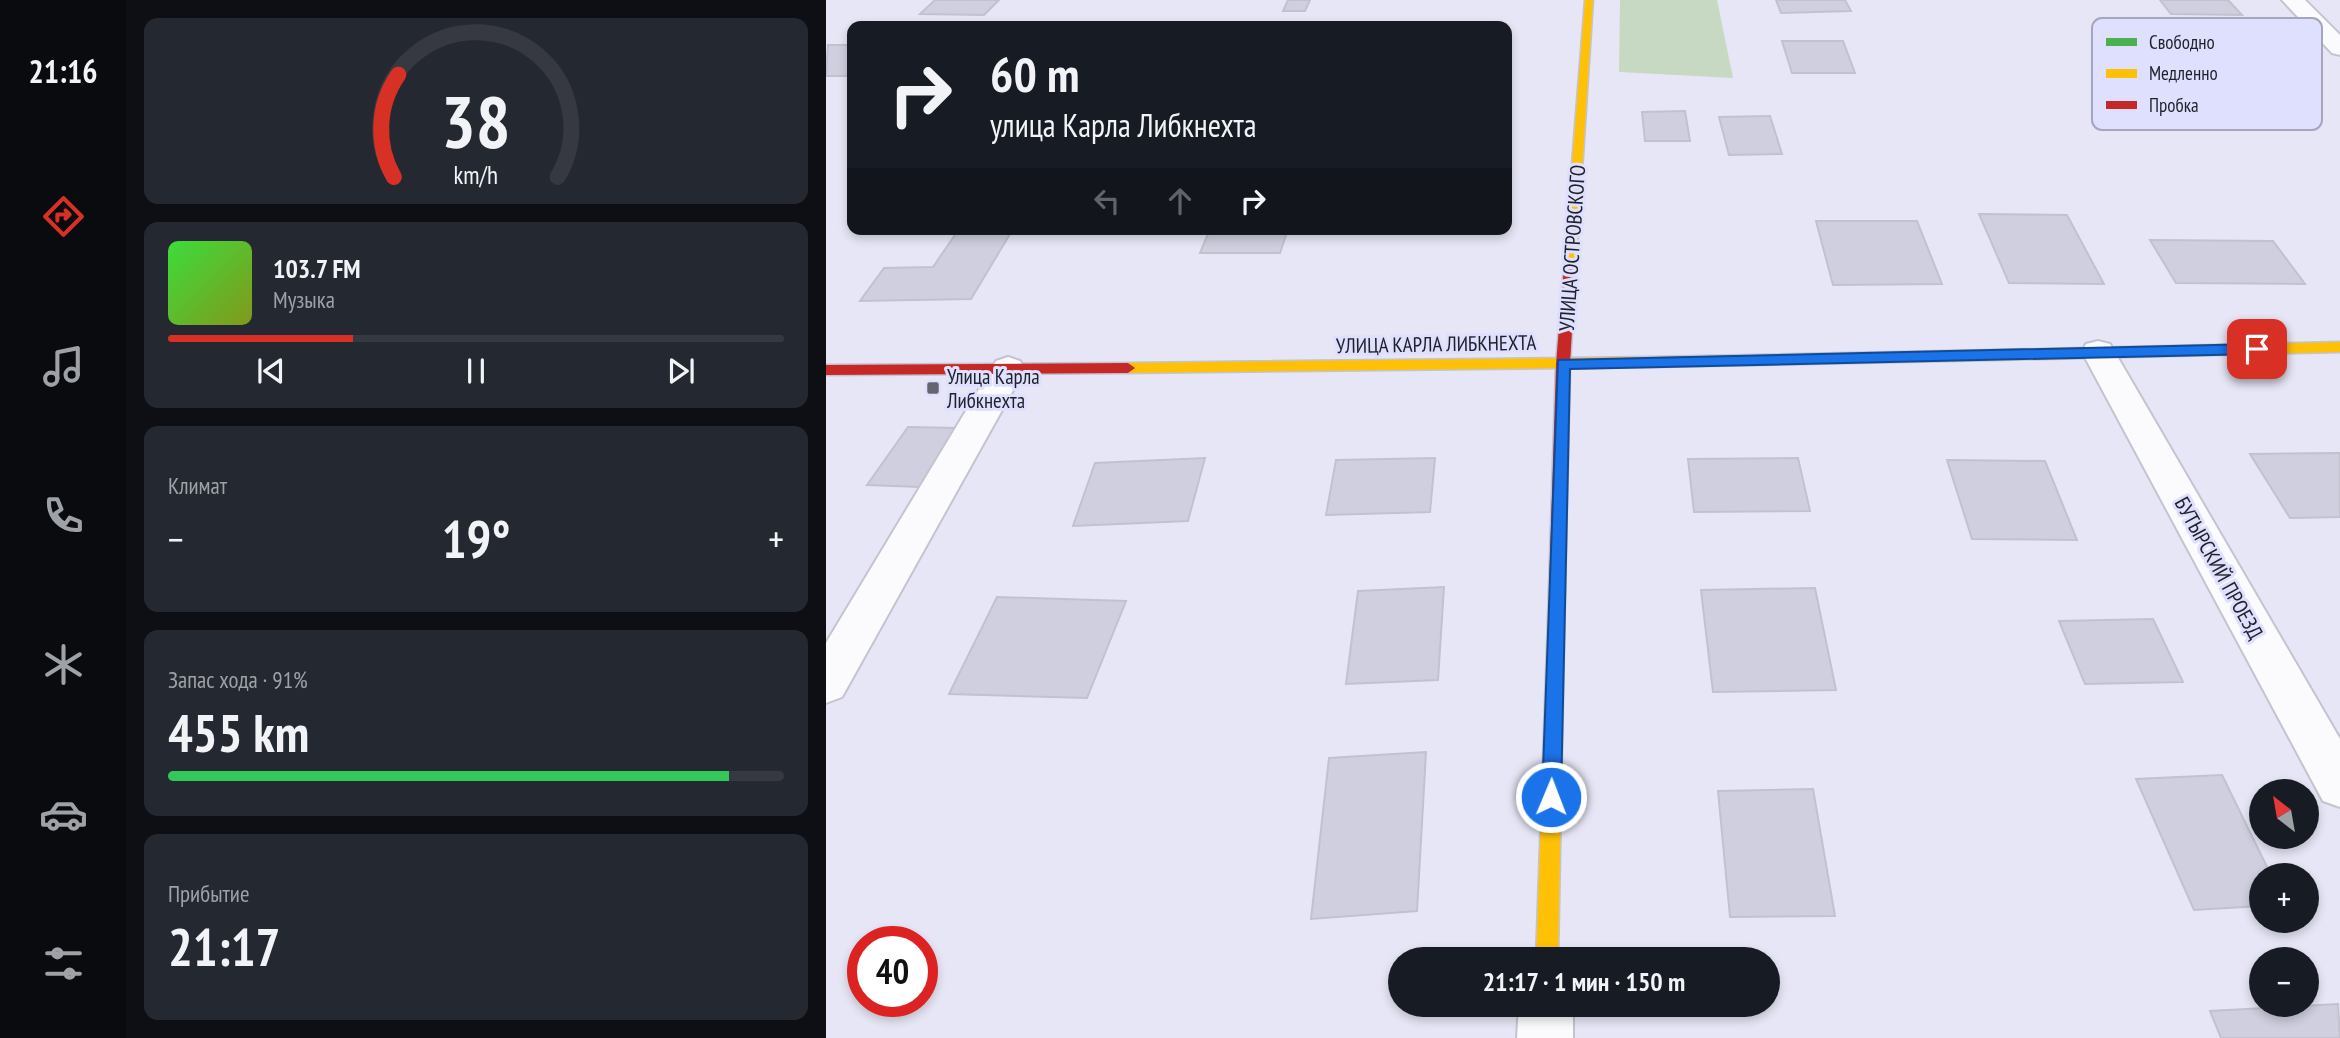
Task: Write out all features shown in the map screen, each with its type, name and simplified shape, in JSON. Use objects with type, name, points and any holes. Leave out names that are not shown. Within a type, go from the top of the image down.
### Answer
[{"type":"street","name":"УЛИЦА ОСТРОВСКОГО","points":[[1547,947],[1563,364],[1589,0]]},
{"type":"street","points":[[2299,6],[2340,12]]},
{"type":"street","points":[[2322,30],[2340,48]]},
{"type":"street","name":"УЛИЦА КАРЛА ЛИБКНЕХТА","points":[[826,370],[1563,364],[2340,347]]},
{"type":"street","name":"БУТЫРСКИЙ ПРОЕЗД","points":[[2098,352],[2340,784]]},
{"type":"street","points":[[826,683],[1008,369]]},
{"type":"street","points":[[1545,1038],[1546,1017]]},
{"type":"green space","points":[[1620,0],[1717,0],[1733,78],[1619,72]]},
{"type":"building","points":[[935,0],[999,0],[984,15],[920,14]]},
{"type":"building","points":[[1288,0],[1310,0],[1305,11],[1283,11]]},
{"type":"building","points":[[1776,0],[1845,0],[1851,11],[1781,13]]},
{"type":"building","points":[[2160,0],[2228,0],[2242,15],[2171,14]]},
{"type":"building","points":[[1782,41],[1843,41],[1855,73],[1792,73]]},
{"type":"building","points":[[828,45],[847,45],[847,76],[826,76]]},
{"type":"building","points":[[1685,111],[1690,141],[1645,141],[1642,112]]},
{"type":"building","points":[[1770,116],[1782,154],[1729,155],[1719,117]]},
{"type":"building","points":[[1979,214],[2067,215],[2104,284],[2009,283]]},
{"type":"building","points":[[1816,221],[1917,221],[1942,284],[1833,285]]},
{"type":"building","points":[[955,235],[1009,235],[971,299],[860,301],[884,268],[933,267]]},
{"type":"building","points":[[1208,235],[1286,235],[1280,253],[1200,253]]},
{"type":"building","points":[[2150,240],[2273,241],[2305,284],[2176,283]]},
{"type":"building","points":[[908,427],[957,428],[920,487],[867,485]]},
{"type":"building","points":[[2340,453],[2340,517],[2290,518],[2250,454]]},
{"type":"building","points":[[1205,458],[1188,521],[1073,526],[1095,463]]},
{"type":"building","points":[[1435,458],[1430,512],[1326,515],[1336,460]]},
{"type":"building","points":[[1798,458],[1810,511],[1694,512],[1688,459]]},
{"type":"building","points":[[1947,460],[2045,461],[2077,540],[1972,539]]},
{"type":"building","points":[[1444,587],[1438,680],[1346,684],[1358,591]]},
{"type":"building","points":[[1815,588],[1836,690],[1713,692],[1701,590]]},
{"type":"building","points":[[997,597],[1126,601],[1087,698],[949,694]]},
{"type":"building","points":[[2153,619],[2183,682],[2085,684],[2059,621]]},
{"type":"building","points":[[1426,752],[1417,911],[1311,919],[1329,758]]},
{"type":"building","points":[[2222,775],[2249,830],[2249,849],[2258,849],[2265,863],[2249,863],[2249,907],[2194,910],[2136,779]]},
{"type":"building","points":[[1813,789],[1835,916],[1730,917],[1718,791]]},
{"type":"building","points":[[2338,1004],[2340,1038],[2221,1038],[2210,1011],[2249,1009],[2249,1017],[2319,1017],[2319,1005]]},
{"type":"traffic: fast","points":[[1652,362],[1995,355]]},
{"type":"traffic: slow","points":[[1570,265],[1589,0]]},
{"type":"traffic: slow","points":[[1995,355],[2340,347]]},
{"type":"traffic: slow","points":[[1128,368],[1652,362]]},
{"type":"traffic: slow","points":[[1547,947],[1557,590]]},
{"type":"traffic: jam","points":[[1557,590],[1563,364],[1570,265]]},
{"type":"traffic: jam","points":[[826,370],[1128,368]]},
{"type":"place","name":"Улица Карла Либкнехта","points":[[933,388]]},
{"type":"route","points":[[1551,797],[1563,364],[2257,349]]}]
